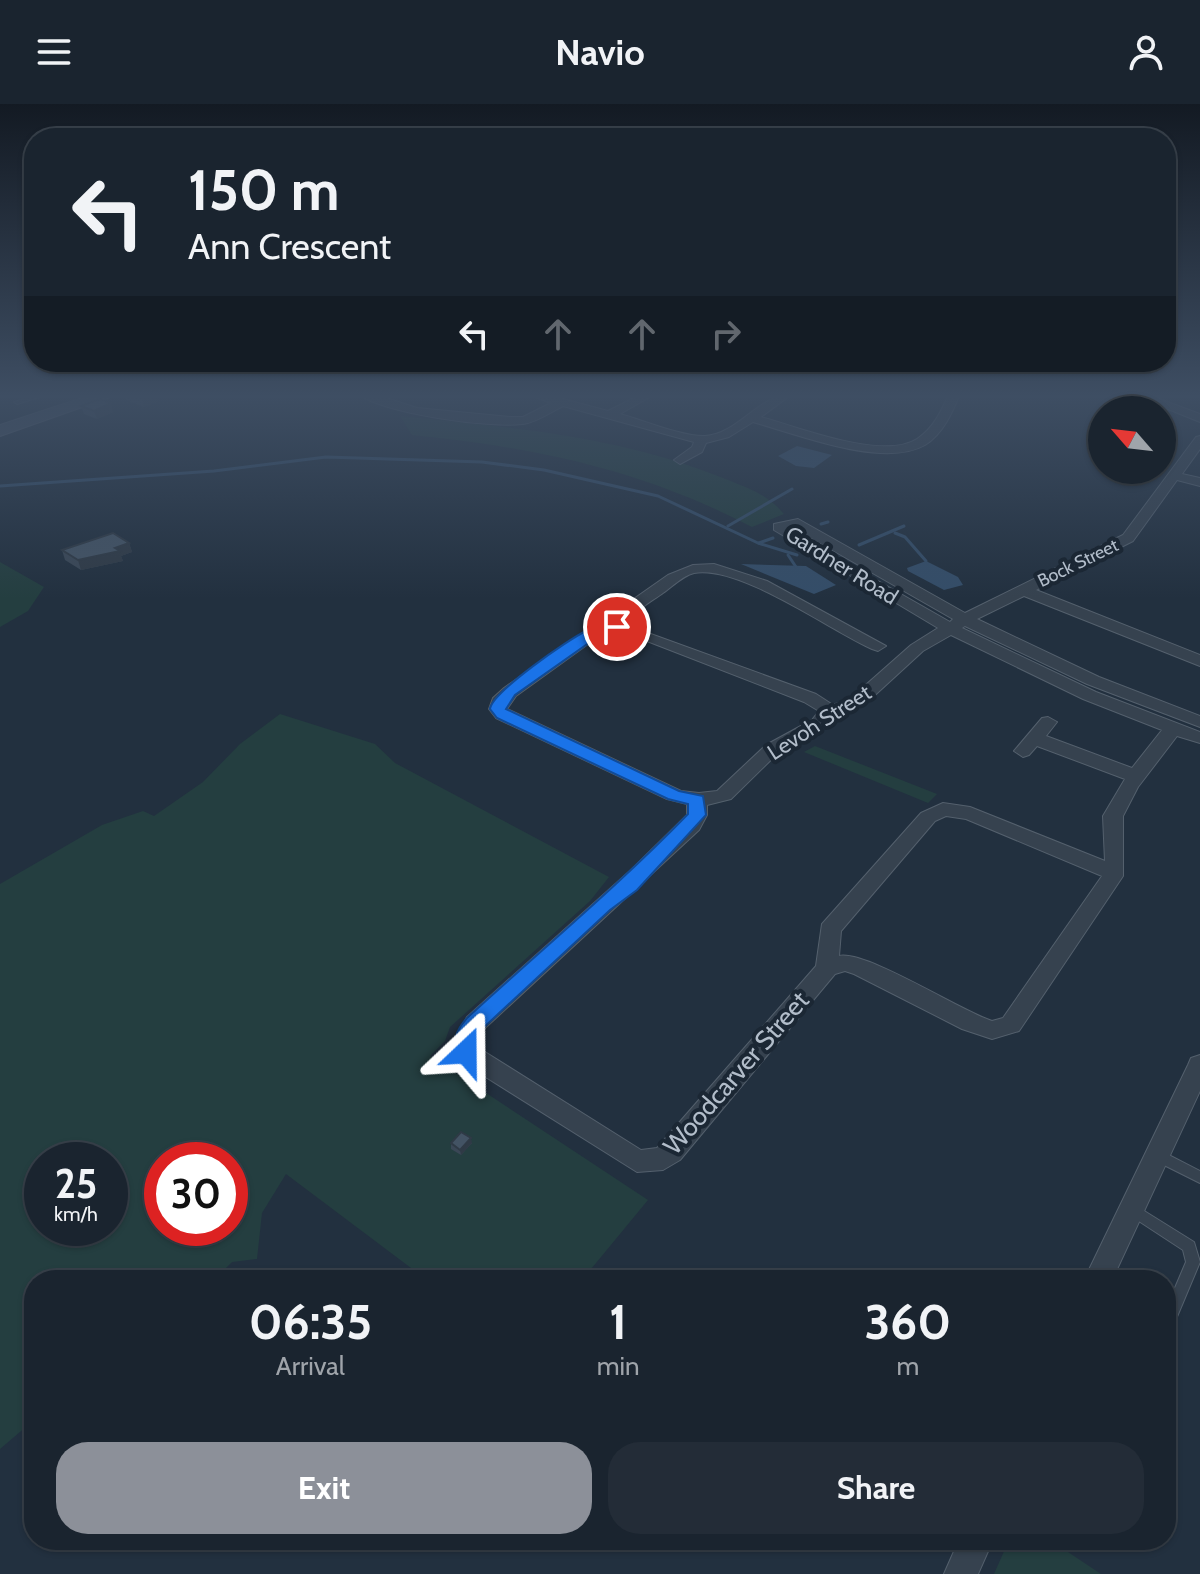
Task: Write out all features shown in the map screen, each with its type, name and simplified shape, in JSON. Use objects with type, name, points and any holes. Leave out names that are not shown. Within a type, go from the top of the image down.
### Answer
[{"type":"street","points":[[1176,476],[1200,482]]},
{"type":"street","name":"Bock Street","points":[[956,625],[1128,538],[1161,498],[1168,484]]},
{"type":"street","name":"Gardner Road","points":[[1200,722],[956,625],[793,522],[779,527],[1054,680],[1200,738]]},
{"type":"street","points":[[617,627],[627,610],[686,571],[702,568],[777,591],[846,632],[878,646]]},
{"type":"street","points":[[1023,590],[1200,661]]},
{"type":"street","points":[[846,632],[865,623]]},
{"type":"street","name":"Levoh Street","points":[[697,800],[724,795],[772,749],[818,724],[831,711],[857,702],[910,653],[956,625]]},
{"type":"street","points":[[697,800],[674,795],[502,714],[498,709],[499,702],[591,634],[617,627],[638,632],[810,698],[831,711]]},
{"type":"street","points":[[1048,722],[1029,744],[1138,777]]},
{"type":"street","points":[[1114,873],[970,813],[943,809],[928,817],[830,929],[827,968],[845,963],[862,968],[970,1023],[992,1030],[1011,1025],[1114,873],[1117,864],[1110,833],[1114,812],[1173,728]]},
{"type":"street","name":"Woodcarver Street","points":[[697,800],[697,815],[692,825],[630,885],[603,905],[475,1023],[464,1044],[466,1052],[637,1161],[663,1159],[827,968]]},
{"type":"street","points":[[1103,1270],[1200,1065]]},
{"type":"street","points":[[961,1574],[972,1550]]},
{"type":"lane","points":[[1157,1155],[1200,1177]]},
{"type":"lane","points":[[1132,1209],[1189,1246],[1193,1262],[1176,1302]]},
{"type":"green space","points":[[581,463],[679,463],[764,496],[784,514],[752,527],[670,490]]},
{"type":"green space","points":[[0,562],[44,587],[28,611],[0,627]]},
{"type":"green space","points":[[280,714],[375,744],[395,763],[609,877],[590,901],[450,1027],[445,1041],[430,1056],[648,1200],[590,1270],[414,1270],[286,1174],[262,1213],[257,1259],[232,1262],[224,1270],[24,1270],[24,1429],[0,1449],[0,884],[102,825],[143,811],[154,816],[203,782],[240,744]]},
{"type":"green space","points":[[815,746],[937,794],[928,803],[804,752]]},
{"type":"green space","points":[[1005,1550],[1065,1550],[1101,1574],[994,1574]]},
{"type":"water","points":[[790,463],[821,463],[814,468]]},
{"type":"water","points":[[926,561],[958,577],[963,585],[944,590],[908,571],[907,568]]},
{"type":"water","points":[[741,564],[806,566],[836,585],[814,594]]},
{"type":"building","points":[[113,533],[129,543],[115,548],[120,551],[78,560],[62,550]]},
{"type":"building","points":[[461,1132],[471,1138],[460,1150],[451,1143]]},
{"type":"waterway","points":[[0,486],[214,471],[281,463]]},
{"type":"waterway","points":[[487,463],[544,470],[658,496],[758,543],[797,555]]},
{"type":"waterway","points":[[728,526],[792,489]]},
{"type":"waterway","points":[[821,524],[828,522]]},
{"type":"waterway","points":[[859,545],[904,526]]},
{"type":"waterway","points":[[895,533],[905,537],[926,561]]},
{"type":"waterway","points":[[759,543],[773,538]]},
{"type":"waterway","points":[[788,555],[796,567]]},
{"type":"route","points":[[466,1052],[467,1032],[475,1023],[603,905],[630,885],[692,825],[697,815],[697,800],[674,795],[502,714],[498,709],[499,702],[510,692],[591,634],[617,627]]}]
